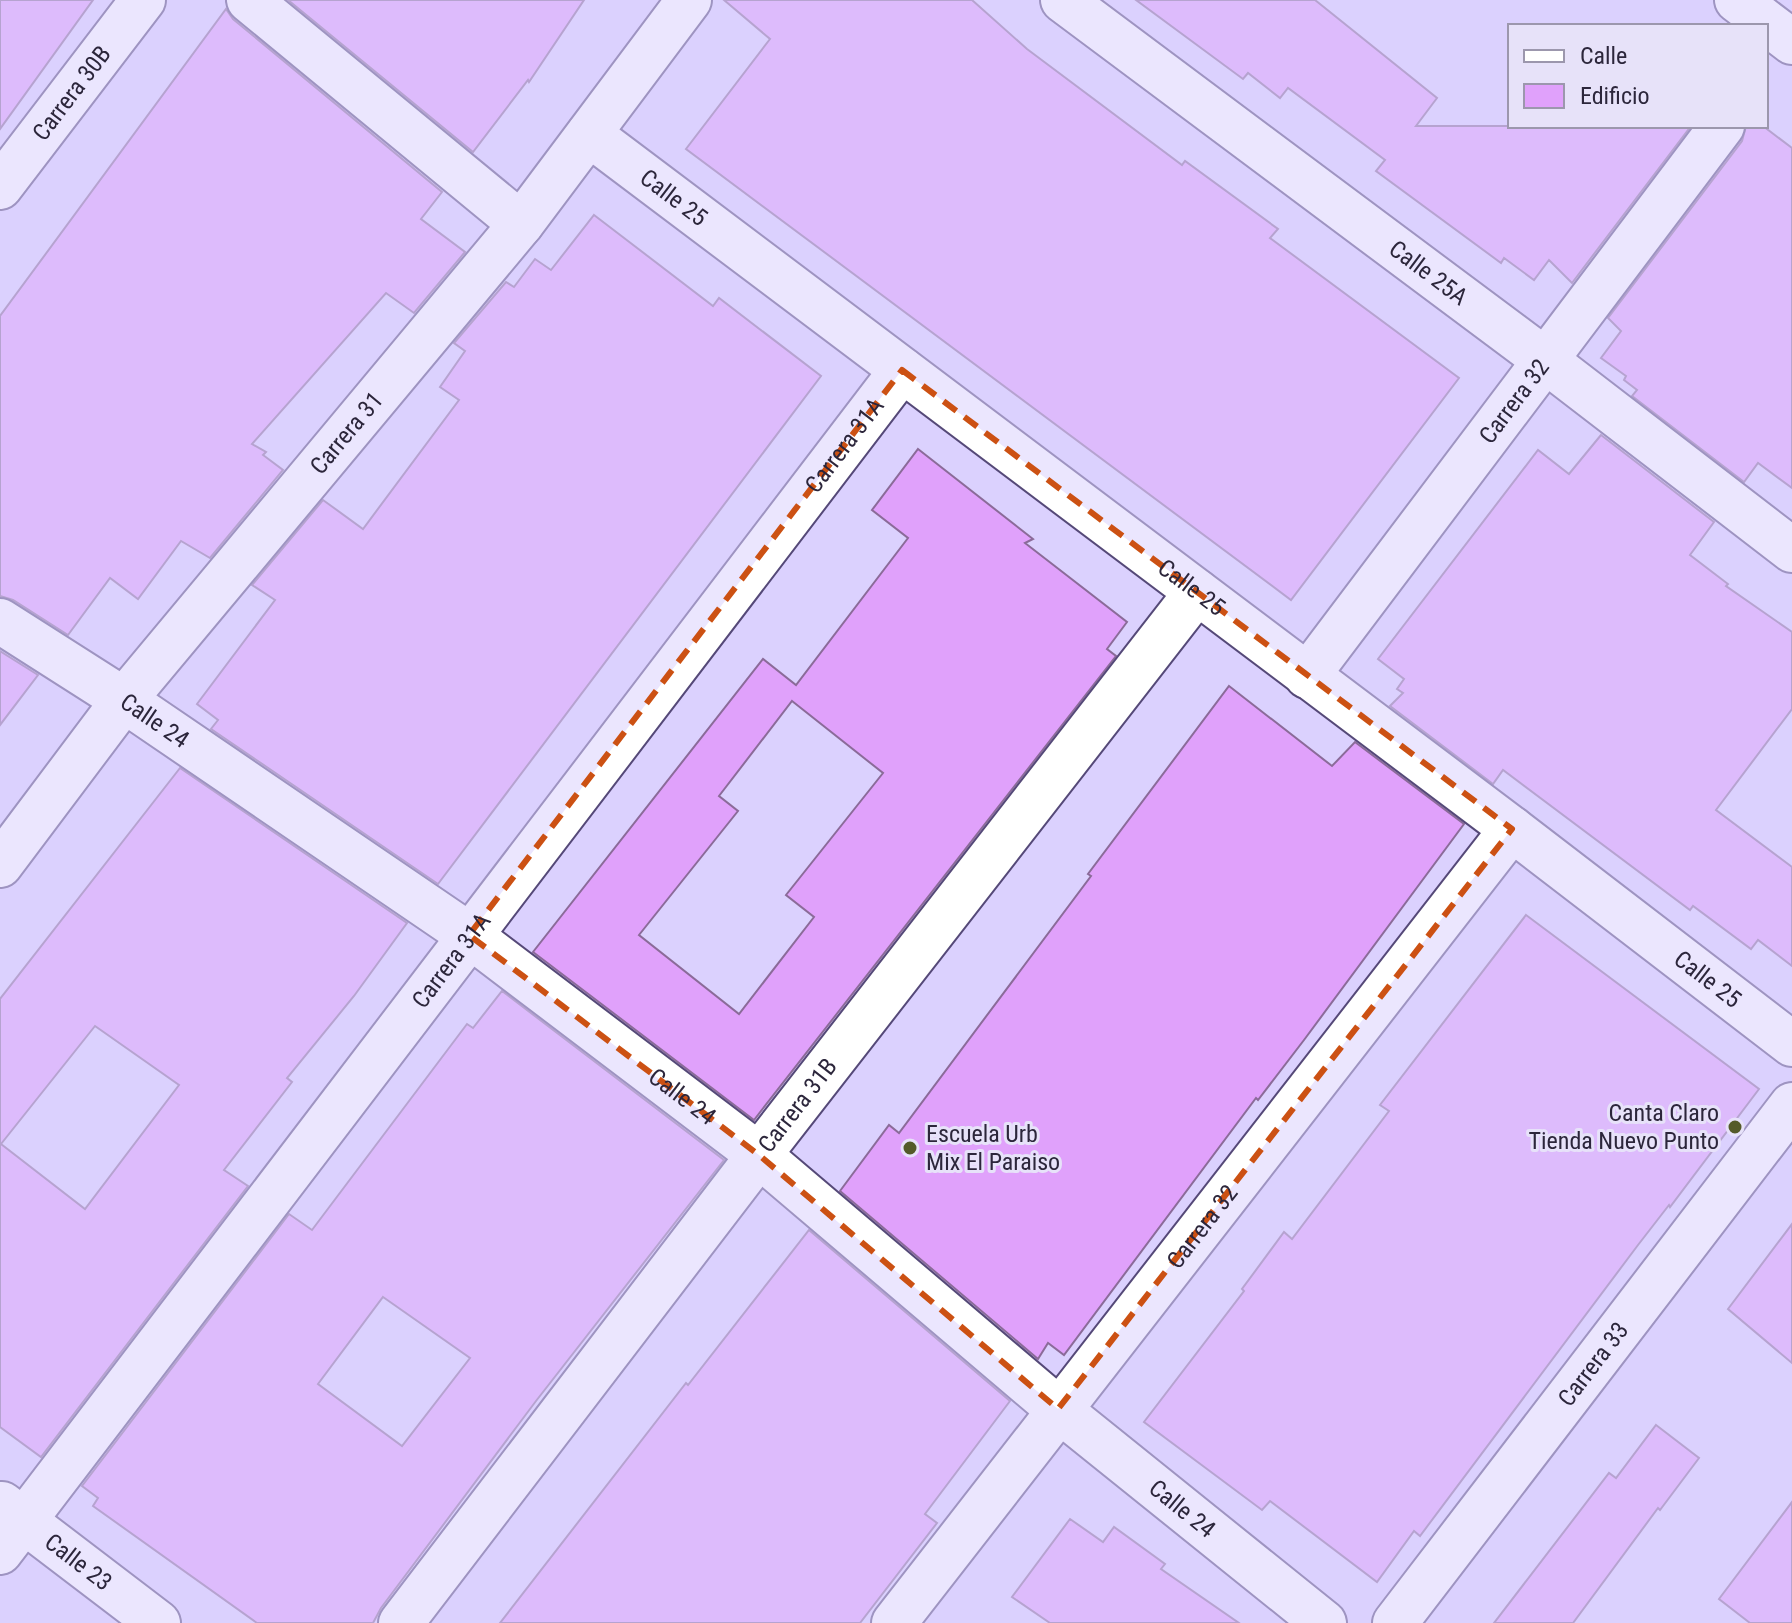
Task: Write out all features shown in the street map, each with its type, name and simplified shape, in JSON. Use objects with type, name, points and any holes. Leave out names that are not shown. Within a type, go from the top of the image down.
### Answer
[{"type":"street","name":"Carrera 30B","points":[[0,187],[143,0]]},
{"type":"street","points":[[249,0],[521,224]]},
{"type":"street","name":"Carrera 31","points":[[0,865],[124,700],[521,224],[689,0]]},
{"type":"street","name":"Calle 25A","points":[[1063,0],[1545,360],[1792,550]]},
{"type":"street","points":[[1737,0],[1762,24]]},
{"type":"street","points":[[1768,30],[1784,45]]},
{"type":"street","name":"Carrera 32","points":[[1307,676],[1720,128]]},
{"type":"street","name":"Calle 25","points":[[589,134],[1512,829],[1792,1044]]},
{"type":"street","name":"Carrera 31A","points":[[8,1525],[469,935],[902,370]]},
{"type":"street","name":"Carrera 31B","points":[[401,1623],[759,1155],[1197,592]]},
{"type":"street","name":"Calle 24","points":[[0,621],[124,700],[469,935],[759,1155],[1058,1409],[1324,1623]]},
{"type":"street","name":"Carrera 32","points":[[894,1623],[1512,829]]},
{"type":"street","name":"Carrera 33","points":[[1395,1623],[1792,1105]]},
{"type":"street","name":"Calle 23","points":[[8,1525],[158,1623]]},
{"type":"highlighted area","points":[[902,370],[1512,829],[1058,1409],[759,1155],[469,935]]},
{"type":"building","points":[[0,0],[93,0],[0,129]]},
{"type":"building","points":[[288,0],[584,0],[529,82],[473,152]]},
{"type":"building","points":[[724,0],[972,0],[1027,49],[1182,165],[1185,161],[1278,229],[1270,238],[1459,378],[1291,600],[686,149],[770,39]]},
{"type":"building","points":[[1136,0],[1315,0],[1437,98],[1416,126],[1689,128],[1572,283],[1549,260],[1534,280],[1504,258],[1501,263],[1376,171],[1385,160],[1288,88],[1280,98],[1248,73],[1243,79]]},
{"type":"building","points":[[226,9],[233,19],[442,192],[421,219],[465,252],[414,313],[386,293],[252,444],[266,452],[263,455],[283,470],[210,558],[181,541],[138,599],[110,578],[68,635],[13,600],[0,596],[0,316]]},
{"type":"building","points":[[1745,128],[1766,128],[1792,148],[1792,488],[1758,463],[1744,482],[1632,396],[1637,390],[1624,380],[1626,376],[1601,358],[1621,331],[1608,318],[1742,141]]},
{"type":"building","points":[[594,215],[713,306],[719,298],[821,376],[438,884],[211,729],[218,720],[197,704],[275,600],[252,585],[323,500],[363,529],[459,400],[440,387],[465,351],[454,343],[506,282],[514,287],[535,259],[551,270]]},
{"type":"building","points":[[1601,435],[1714,522],[1690,555],[1728,584],[1726,586],[1792,632],[1792,709],[1716,810],[1792,867],[1792,966],[1758,940],[1751,949],[1693,906],[1690,910],[1503,770],[1493,784],[1390,706],[1403,693],[1397,689],[1404,679],[1378,659],[1538,450],[1569,474]]},
{"type":"building","points":[[918,449],[1033,539],[1025,543],[1127,622],[1107,649],[1116,656],[754,1120],[533,952],[763,659],[796,685],[908,538],[872,510]],"holes":[[[792,701],[883,773],[786,895],[814,917],[739,1014],[639,935],[738,811],[719,796]]]},
{"type":"building","points":[[0,651],[38,675],[0,725]]},
{"type":"building","points":[[1229,686],[1332,766],[1355,742],[1464,824],[1064,1355],[1048,1343],[1038,1359],[840,1191],[889,1125],[899,1133]]},
{"type":"building","points":[[180,768],[407,923],[354,996],[287,1078],[292,1082],[224,1170],[248,1186],[41,1457],[0,1427],[0,999]],"holes":[[[95,1026],[179,1085],[85,1209],[1,1144]]]},
{"type":"building","points":[[1526,915],[1759,1089],[1420,1536],[1414,1531],[1377,1582],[1270,1501],[1262,1510],[1144,1422],[1244,1291],[1242,1289],[1284,1232],[1292,1239],[1389,1111],[1380,1105]]},
{"type":"building","points":[[502,991],[724,1160],[536,1401],[381,1608],[373,1623],[257,1623],[93,1506],[98,1498],[82,1486],[289,1214],[312,1230],[467,1024],[473,1028]],"holes":[[[383,1297],[470,1358],[402,1446],[318,1384]]]},
{"type":"building","points":[[1792,1224],[1792,1363],[1728,1309]]},
{"type":"building","points":[[809,1230],[1010,1401],[925,1514],[937,1523],[860,1623],[500,1623],[686,1383],[688,1385]]},
{"type":"building","points":[[1656,1425],[1699,1458],[1573,1623],[1494,1623],[1609,1473],[1616,1478]]},
{"type":"building","points":[[1792,1502],[1792,1623],[1750,1623],[1719,1599]]},
{"type":"building","points":[[1070,1519],[1103,1542],[1114,1527],[1165,1564],[1161,1569],[1239,1623],[1050,1623],[1012,1597]]},
{"type":"place","name":"Canta Claro Tienda Nuevo Punto","points":[[1735,1127]]},
{"type":"place","name":"Escuela Urb Mix El Paraiso","points":[[910,1148]]}]
